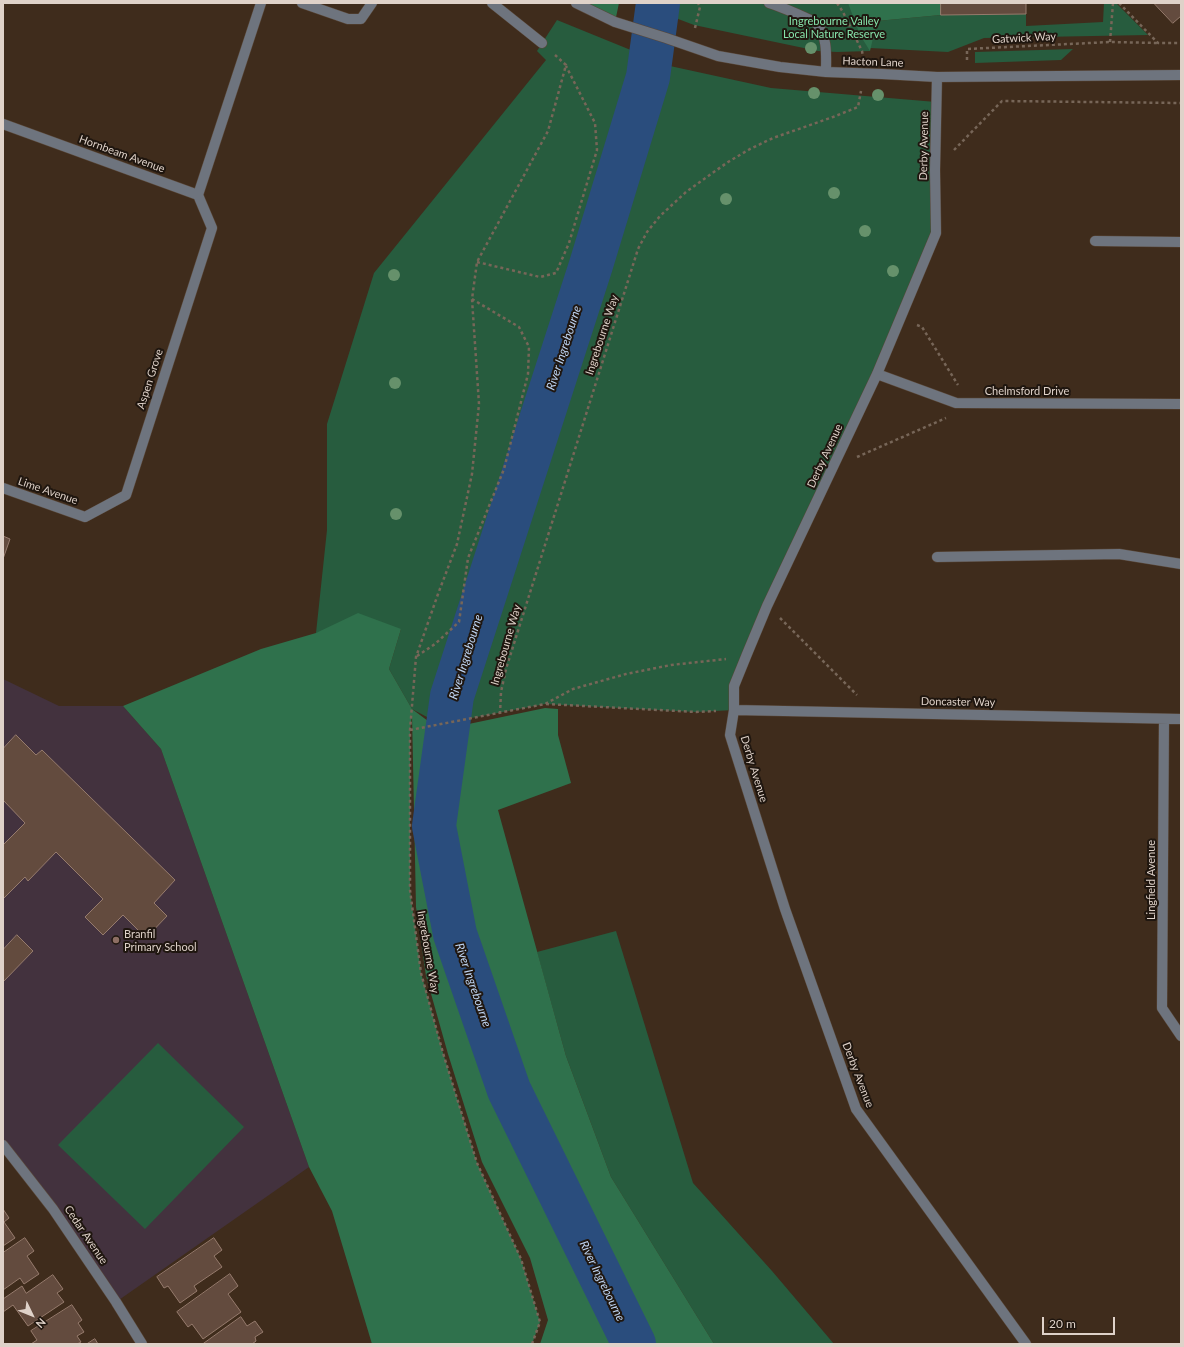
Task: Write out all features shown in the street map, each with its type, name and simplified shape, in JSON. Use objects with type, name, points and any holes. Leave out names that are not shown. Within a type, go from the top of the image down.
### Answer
[{"type":"street","points":[[198,195],[261,3]]},
{"type":"street","points":[[302,3],[348,19],[361,19],[372,3]]},
{"type":"street","points":[[492,3],[542,43]]},
{"type":"street","name":"Hacton Lane","points":[[576,3],[615,22],[718,56],[780,67],[826,72],[937,77],[1181,75]]},
{"type":"street","points":[[769,3],[816,23],[825,40],[826,72]]},
{"type":"street","name":"Derby Avenue","points":[[937,77],[934,170],[936,233],[877,374],[767,606],[747,654],[734,686],[734,710],[730,735],[785,909],[856,1109],[1026,1344]]},
{"type":"street","name":"Hornbeam Avenue","points":[[3,124],[198,195]]},
{"type":"street","name":"Aspen Grove","points":[[85,517],[126,494],[212,228],[198,195]]},
{"type":"street","points":[[1095,241],[1181,242]]},
{"type":"street","name":"Chelmsford Drive","points":[[877,374],[956,403],[1181,404]]},
{"type":"street","name":"Lime Avenue","points":[[3,488],[85,517]]},
{"type":"street","points":[[937,557],[1119,554],[1181,564]]},
{"type":"street","name":"Doncaster Way","points":[[734,710],[1181,719]]},
{"type":"street","name":"Lingfield Avenue","points":[[1164,719],[1162,1008],[1181,1036]]},
{"type":"street","name":"Cedar Avenue","points":[[3,1145],[53,1209],[116,1302],[142,1344]]},
{"type":"path","points":[[696,28],[700,6],[698,3]]},
{"type":"path","points":[[837,3],[862,51],[863,64]]},
{"type":"path","points":[[1110,42],[1113,3]]},
{"type":"path","points":[[1118,3],[1158,43]]},
{"type":"path","name":"Gatwick Way","points":[[967,77],[967,49],[1110,42],[1181,43]]},
{"type":"path","points":[[542,43],[566,66],[595,123],[597,150],[569,243],[556,273],[540,277],[477,262],[548,130],[566,66]]},
{"type":"path","name":"Ingrebourne Way","points":[[500,714],[501,692],[506,669],[638,249],[647,232],[660,216],[686,192],[728,162],[773,138],[858,107],[861,92]]},
{"type":"path","points":[[934,170],[1002,101],[1181,103]]},
{"type":"path","name":"Ingrebourne Way","points":[[477,262],[472,299],[479,404],[472,474],[457,544],[416,657],[410,730],[410,890],[421,973],[443,1054],[477,1163],[521,1260],[540,1322],[532,1344]]},
{"type":"path","points":[[416,657],[435,644],[459,622],[468,558],[504,469],[528,374],[529,347],[519,326],[472,299]]},
{"type":"path","points":[[767,606],[875,712]]},
{"type":"path","points":[[545,704],[573,689],[626,674],[671,665],[729,659],[735,649],[747,654]]},
{"type":"path","points":[[410,730],[500,714],[516,709],[545,704],[696,712],[734,710]]},
{"type":"shaded area","name":"Branfil Primary School","points":[[3,679],[59,706],[123,706],[161,749],[309,1167],[116,1302],[3,1145]]},
{"type":"green space","points":[[576,3],[619,3],[615,22]]},
{"type":"green space","name":"Ingrebourne Valley Local Nature Reserve","points":[[636,3],[881,3],[877,21],[941,15],[1026,14],[1026,26],[1103,22],[1104,3],[1116,3],[1148,35],[984,38],[948,52],[870,48],[870,51],[818,51],[694,25]]},
{"type":"green space","points":[[848,3],[941,3],[941,15],[877,21],[870,51],[860,35]]},
{"type":"green space","points":[[557,20],[670,66],[771,88],[936,102],[936,233],[747,654],[734,710],[696,712],[545,704],[440,724],[412,709],[389,669],[401,629],[316,633],[327,530],[327,424],[374,273],[546,60],[537,51]]},
{"type":"green space","points":[[1073,49],[1061,60],[975,63],[975,52]]},
{"type":"green space","points":[[358,613],[401,629],[389,669],[412,709],[440,730],[545,708],[558,709],[558,735],[571,783],[498,810],[566,1056],[611,1177],[714,1344],[540,1344],[548,1320],[530,1258],[482,1162],[448,1054],[426,976],[416,907],[412,715],[410,730],[410,890],[421,973],[443,1053],[477,1163],[521,1259],[540,1322],[532,1344],[372,1344],[332,1211],[309,1167],[161,749],[123,706],[261,649],[316,633]]},
{"type":"green space","points":[[616,931],[693,1183],[772,1271],[834,1344],[714,1344],[611,1177],[566,1056],[537,952]]},
{"type":"green space","points":[[158,1043],[244,1127],[145,1229],[58,1145]]},
{"type":"building","points":[[941,3],[1026,3],[1026,14],[941,15]]},
{"type":"building","points":[[1154,3],[1181,3],[1181,16],[1173,23]]},
{"type":"building","points":[[3,536],[10,539],[3,559]]},
{"type":"building","points":[[16,735],[36,755],[42,750],[175,880],[154,903],[167,916],[146,938],[123,915],[103,935],[85,917],[103,899],[56,852],[28,881],[25,877],[3,899],[3,845],[25,823],[3,800],[3,749]]},
{"type":"building","points":[[17,935],[33,951],[3,982],[3,950]]},
{"type":"building","points":[[3,1209],[9,1218],[4,1222],[15,1238],[3,1246]]},
{"type":"building","points":[[25,1238],[34,1251],[27,1256],[39,1274],[24,1284],[20,1278],[3,1290],[3,1253]]},
{"type":"building","points":[[214,1238],[222,1250],[214,1256],[222,1267],[194,1286],[197,1291],[180,1303],[168,1286],[164,1288],[157,1277]]},
{"type":"building","points":[[230,1274],[238,1286],[228,1294],[241,1312],[203,1339],[192,1324],[188,1327],[177,1312]]},
{"type":"building","points":[[53,1275],[63,1289],[57,1293],[64,1302],[28,1326],[13,1305],[3,1312],[3,1299],[22,1286],[26,1293]]},
{"type":"building","points":[[72,1305],[82,1320],[78,1323],[84,1332],[77,1336],[81,1342],[77,1344],[31,1344],[37,1340],[31,1331]]},
{"type":"building","points":[[241,1317],[247,1326],[255,1321],[263,1332],[255,1337],[256,1341],[252,1344],[203,1344]]},
{"type":"building","points":[[95,1339],[98,1344],[87,1344]]},
{"type":"waterway","name":"River Ingrebourne","points":[[634,1344],[509,1090],[455,934],[434,826],[452,696],[591,265],[648,77],[658,3]]},
{"type":"place","name":"Branfil Primary School","points":[[116,940]]}]
